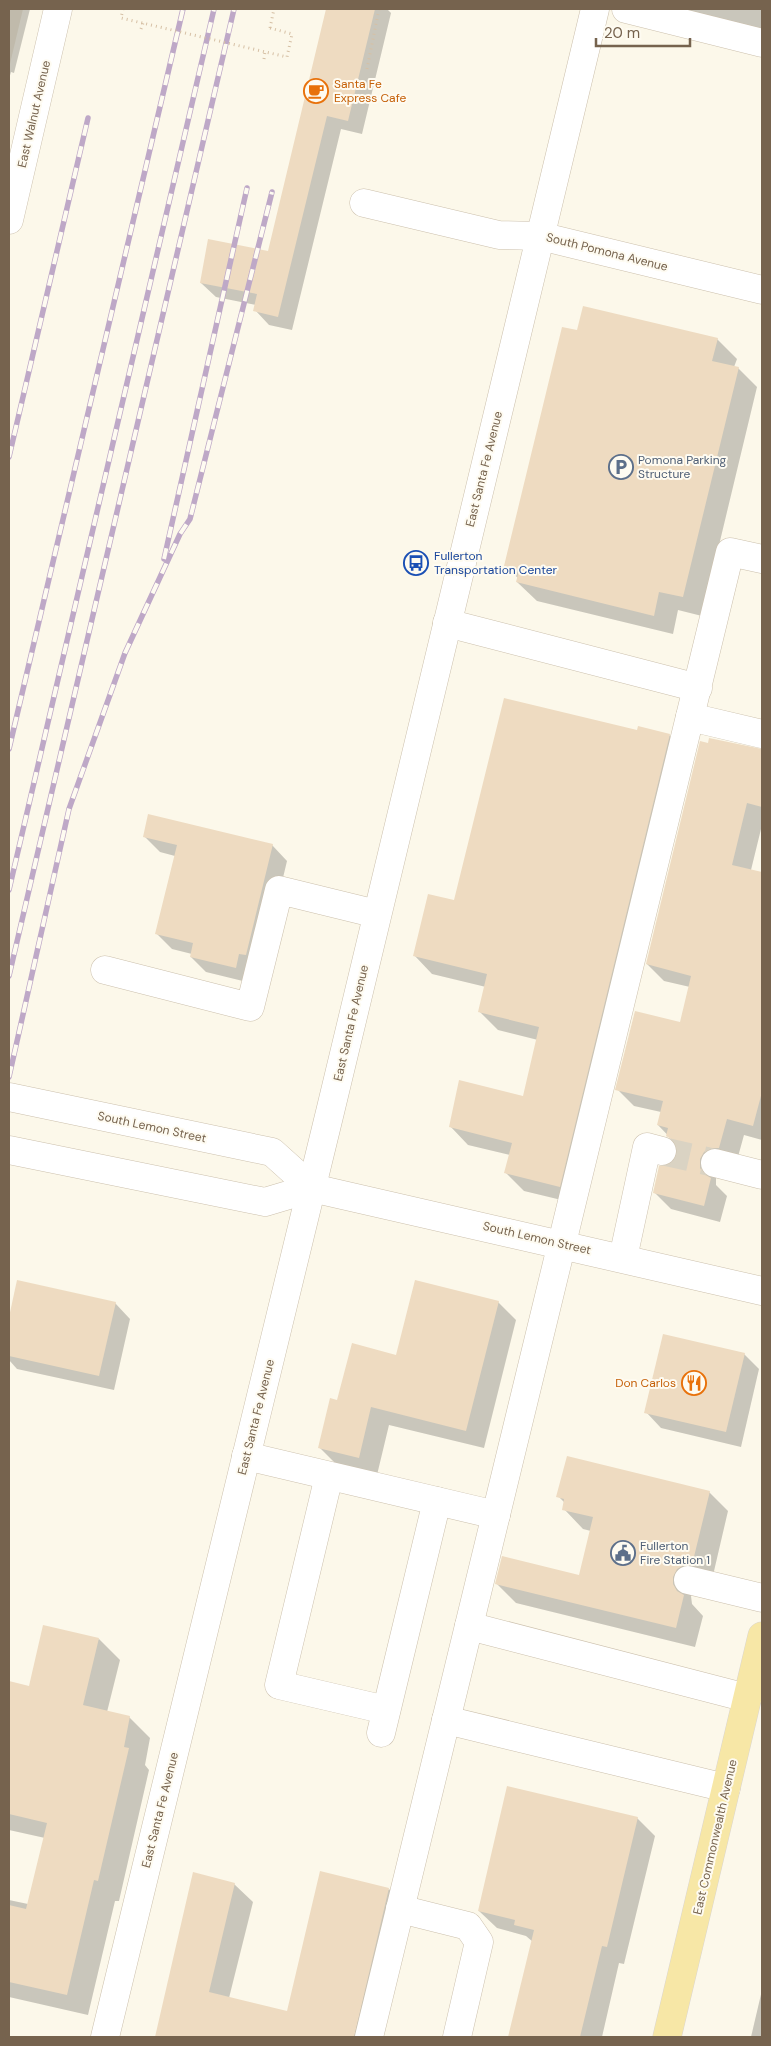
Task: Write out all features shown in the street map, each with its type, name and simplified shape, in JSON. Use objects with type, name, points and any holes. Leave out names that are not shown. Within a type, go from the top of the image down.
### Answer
[{"type":"main road","name":"East Commonwealth Avenue","points":[[667,2037],[762,1636]]},
{"type":"street","name":"East Walnut Avenue","points":[[9,220],[58,9]]},
{"type":"street","name":"East Santa Fe Avenue","points":[[105,2037],[312,1188],[595,9]]},
{"type":"street","points":[[626,9],[762,43]]},
{"type":"street","name":"South Pomona Avenue","points":[[364,203],[499,235],[540,236],[762,290]]},
{"type":"street","points":[[369,2037],[730,552],[762,559]]},
{"type":"street","points":[[447,623],[698,688]]},
{"type":"street","points":[[690,717],[762,734]]},
{"type":"street","points":[[105,970],[250,1007],[279,890],[377,914]]},
{"type":"street","name":"South Lemon Street","points":[[9,1097],[272,1152],[312,1188]]},
{"type":"street","points":[[623,1258],[647,1147],[662,1151]]},
{"type":"street","name":"South Lemon Street","points":[[9,1150],[265,1202],[312,1188],[762,1291]]},
{"type":"street","points":[[715,1163],[762,1175]]},
{"type":"street","points":[[246,1456],[496,1516]]},
{"type":"street","points":[[328,1476],[279,1685],[383,1722],[437,1501]]},
{"type":"street","points":[[688,1580],[762,1598]]},
{"type":"street","points":[[469,1626],[747,1698]]},
{"type":"street","points":[[446,1720],[726,1788]]},
{"type":"street","points":[[400,1909],[468,1926],[479,1942],[456,2037]]},
{"type":"path","points":[[123,9],[121,18],[287,57],[292,34],[270,28],[274,9]]},
{"type":"path","points":[[367,69],[379,9]]},
{"type":"path","points":[[142,23],[142,29]]},
{"type":"path","points":[[264,59],[265,51]]},
{"type":"shaded area","points":[[9,9],[23,9],[9,68]]},
{"type":"building","points":[[326,9],[375,9],[348,121],[327,116],[278,317],[253,311],[257,294],[200,283],[208,239],[268,251]]},
{"type":"building","name":"Pomona Parking Structure","points":[[583,306],[718,338],[712,361],[739,367],[683,597],[659,592],[654,616],[516,582],[519,570],[504,566],[562,327],[577,330]]},
{"type":"building","points":[[504,698],[637,730],[638,726],[670,734],[560,1187],[504,1173],[512,1143],[449,1127],[459,1080],[523,1096],[539,1027],[478,1012],[487,974],[413,956],[428,894],[454,900]]},
{"type":"building","points":[[709,738],[762,749],[762,807],[747,803],[732,865],[762,872],[762,1092],[753,1126],[727,1119],[719,1148],[710,1148],[704,1152],[700,1159],[700,1168],[704,1174],[711,1178],[704,1206],[653,1193],[659,1166],[667,1166],[673,1162],[677,1155],[677,1146],[673,1140],[666,1136],[668,1128],[657,1125],[663,1101],[615,1090],[635,1011],[680,1022],[691,976],[646,964],[700,741],[708,743]]},
{"type":"building","points":[[148,814],[273,844],[246,955],[239,954],[236,968],[190,957],[193,943],[155,934],[177,845],[143,837]]},
{"type":"building","points":[[17,1280],[116,1302],[99,1376],[9,1356],[9,1317]]},
{"type":"building","points":[[415,1280],[499,1301],[466,1431],[371,1407],[359,1458],[318,1448],[330,1398],[337,1400],[352,1343],[396,1355]]},
{"type":"building","name":"Don Carlos","points":[[663,1334],[745,1353],[726,1432],[644,1413]]},
{"type":"building","points":[[567,1456],[710,1491],[692,1565],[684,1565],[677,1569],[673,1577],[673,1584],[677,1591],[684,1595],[676,1628],[495,1584],[502,1556],[579,1575],[593,1517],[562,1510],[564,1499],[556,1497]]},
{"type":"building","points":[[43,1625],[99,1638],[83,1705],[130,1716],[124,1747],[129,1748],[98,1881],[94,1880],[67,1995],[9,1982],[9,1905],[26,1909],[47,1823],[9,1814],[9,1681],[29,1686]]},
{"type":"building","points":[[507,1786],[638,1817],[607,1947],[602,1946],[580,2037],[508,2037],[534,1930],[514,1925],[515,1920],[478,1911]]},
{"type":"building","points":[[320,1871],[389,1888],[354,2037],[155,2037],[193,1872],[235,1883],[209,1992],[287,2011]]},
{"type":"tunnel","points":[[662,1151],[715,1163]]},
{"type":"railway","points":[[9,749],[183,9]]},
{"type":"railway","points":[[9,890],[214,9]]},
{"type":"railway","points":[[9,976],[234,9]]},
{"type":"railway","points":[[9,457],[88,118]]},
{"type":"railway","points":[[164,559],[247,188]]},
{"type":"railway","points":[[9,1077],[69,809],[125,653],[180,534],[190,519],[272,192]]},
{"type":"place","name":"Santa Fe Express Cafe","points":[[316,91]]},
{"type":"place","name":"Pomona Parking Structure","points":[[621,467]]},
{"type":"place","name":"Fullerton Transportation Center","points":[[416,563]]},
{"type":"place","name":"Don Carlos","points":[[694,1383]]},
{"type":"place","name":"Fullerton Fire Station 1","points":[[623,1553]]}]
